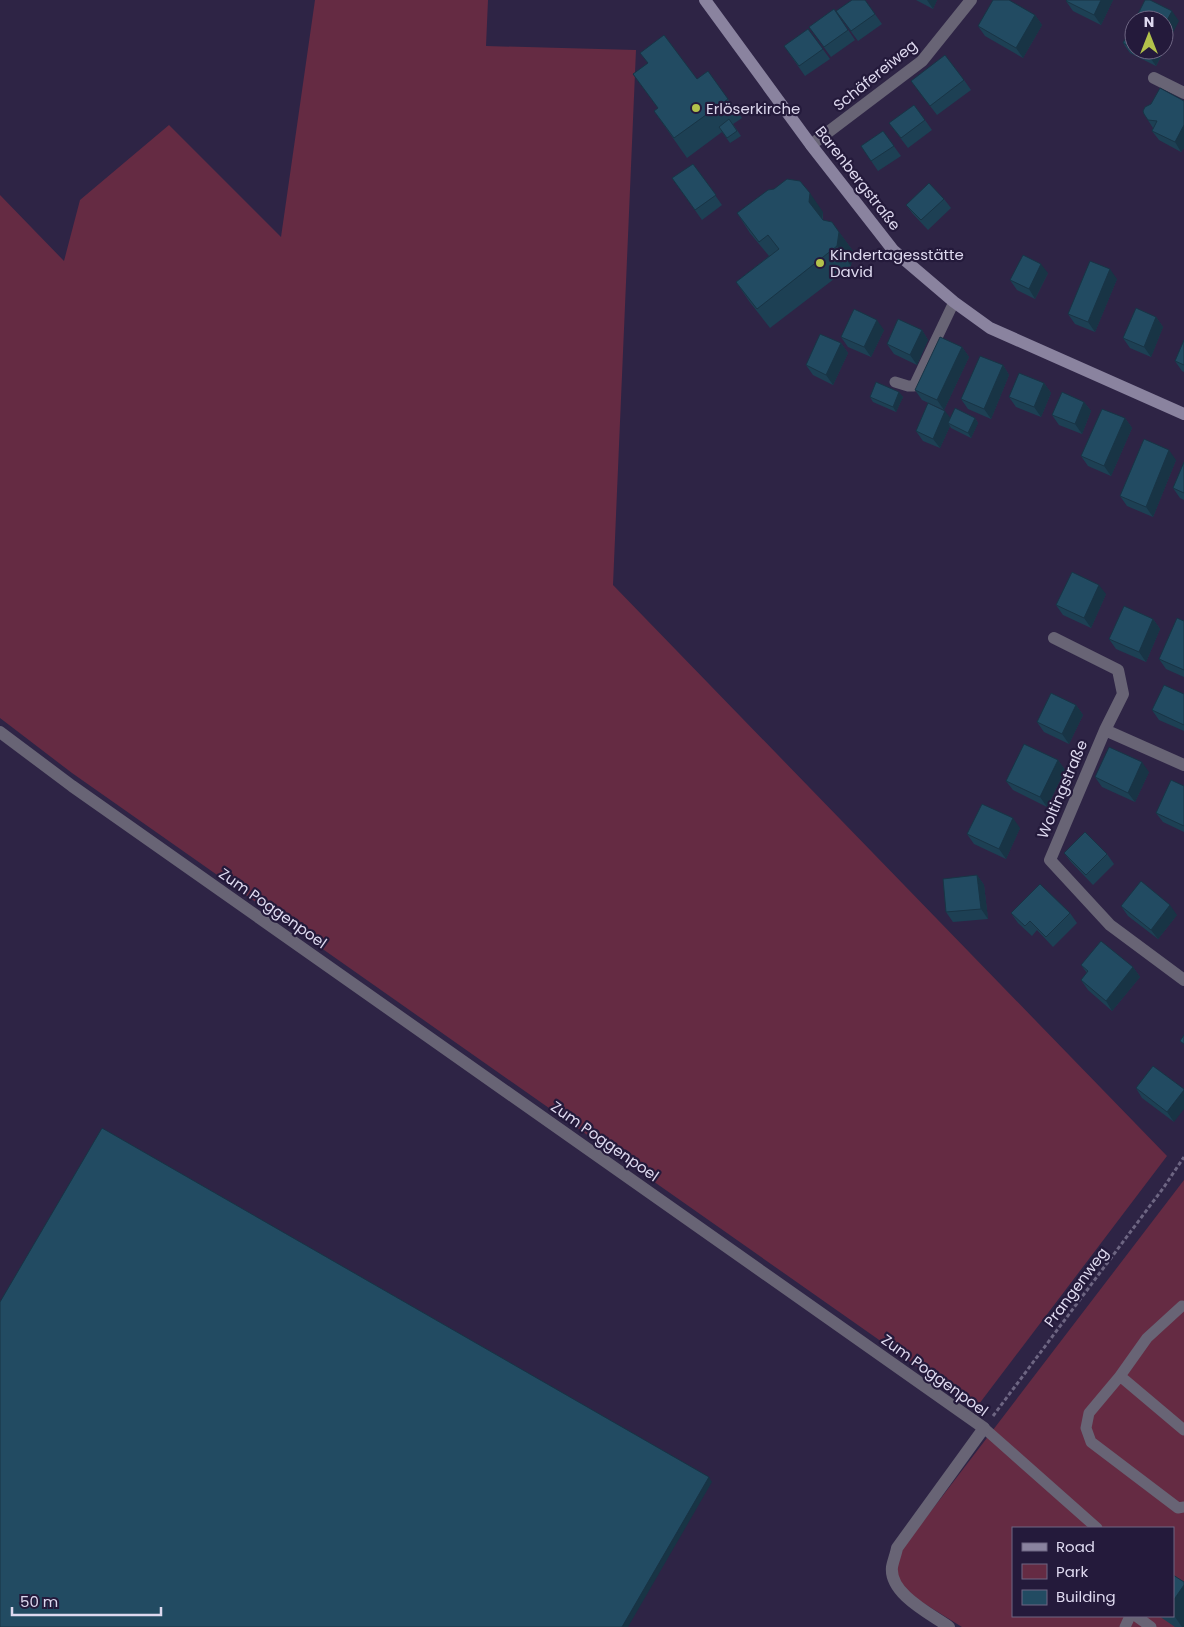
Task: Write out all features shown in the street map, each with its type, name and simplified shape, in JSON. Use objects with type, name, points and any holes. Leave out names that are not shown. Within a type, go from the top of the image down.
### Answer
[{"type":"street","name":"Barenbergstraße","points":[[705,0],[811,145],[893,250],[954,302],[990,328],[1184,414]]},
{"type":"street","name":"Schäfereiweg","points":[[811,145],[922,61],[972,0]]},
{"type":"street","points":[[1154,78],[1184,93]]},
{"type":"street","name":"Woltingstraße","points":[[1054,638],[1118,670],[1123,694],[1105,730],[1050,860],[1110,925],[1184,980]]},
{"type":"street","name":"Woltingstraße","points":[[1105,730],[1184,765]]},
{"type":"street","name":"Zum Poggenpoel","points":[[0,732],[88,797],[984,1428],[897,1548],[892,1569],[896,1583],[904,1596],[949,1627]]},
{"type":"lane","points":[[896,382],[914,386],[954,302]]},
{"type":"lane","points":[[1183,1305],[1147,1338],[1120,1376],[1089,1413],[1086,1428],[1090,1442],[1178,1508],[1184,1507]]},
{"type":"lane","points":[[1120,1376],[1184,1430]]},
{"type":"lane","points":[[984,1428],[1096,1527]]},
{"type":"lane","points":[[1137,1617],[1151,1627]]},
{"type":"path","name":"Prangenweg","points":[[984,1428],[1164,1187],[1184,1157]]},
{"type":"green space","points":[[315,0],[488,0],[486,46],[636,50],[613,585],[1167,1156],[976,1408],[72,773],[0,718],[0,195],[64,261],[80,200],[169,125],[281,237]]},
{"type":"green space","points":[[1184,1180],[1184,1627],[962,1627],[904,1591],[897,1578],[896,1563],[902,1549]]},
{"type":"building","points":[[852,0],[865,0],[875,14],[851,31],[836,11]]},
{"type":"building","points":[[993,0],[1009,0],[1035,15],[1016,48],[978,26]]},
{"type":"building","points":[[1067,0],[1101,0],[1094,15]]},
{"type":"building","points":[[1145,0],[1150,0],[1170,10],[1140,10]]},
{"type":"building","points":[[834,9],[848,30],[824,47],[809,27]]},
{"type":"building","points":[[808,29],[823,49],[799,66],[784,46]]},
{"type":"building","name":"Erlöserkirche","points":[[664,35],[697,79],[708,71],[728,99],[674,138],[654,111],[658,108],[633,74],[648,63],[640,53]]},
{"type":"building","points":[[945,55],[964,80],[930,106],[911,81]]},
{"type":"building","points":[[1160,88],[1184,101],[1184,125],[1175,142],[1152,131],[1157,121],[1148,120],[1143,111],[1145,107],[1151,104]]},
{"type":"building","points":[[914,105],[925,120],[901,138],[889,123]]},
{"type":"building","points":[[729,119],[737,131],[727,138],[719,127]]},
{"type":"building","points":[[883,131],[894,146],[871,161],[861,146]]},
{"type":"building","points":[[693,164],[716,195],[695,210],[672,178]]},
{"type":"building","points":[[787,179],[800,181],[810,193],[809,202],[823,220],[832,222],[839,232],[837,246],[757,309],[736,282],[779,249],[768,235],[759,242],[737,213],[768,190],[774,189]]},
{"type":"building","points":[[929,183],[944,199],[921,220],[906,205]]},
{"type":"building","points":[[1023,255],[1041,264],[1029,289],[1010,280]]},
{"type":"building","points":[[1090,261],[1110,269],[1088,322],[1068,314]]},
{"type":"building","points":[[1136,308],[1156,317],[1144,347],[1123,338]]},
{"type":"building","points":[[854,309],[877,320],[864,347],[841,337]]},
{"type":"building","points":[[898,319],[922,330],[910,355],[887,344]]},
{"type":"building","points":[[820,334],[841,343],[826,375],[806,365]]},
{"type":"building","points":[[940,337],[962,347],[937,400],[915,390]]},
{"type":"building","points":[[1184,340],[1184,365],[1175,361]]},
{"type":"building","points":[[980,356],[1003,365],[984,409],[961,399]]},
{"type":"building","points":[[1019,373],[1044,383],[1034,407],[1009,397]]},
{"type":"building","points":[[876,382],[899,392],[893,407],[870,397]]},
{"type":"building","points":[[1062,392],[1084,402],[1075,424],[1052,415]]},
{"type":"building","points":[[928,403],[945,411],[933,439],[916,431]]},
{"type":"building","points":[[955,408],[975,418],[968,433],[948,423]]},
{"type":"building","points":[[1102,409],[1125,418],[1104,466],[1081,456]]},
{"type":"building","points":[[1144,439],[1169,450],[1146,507],[1120,496]]},
{"type":"building","points":[[1184,462],[1184,493],[1173,488]]},
{"type":"building","points":[[1072,572],[1099,585],[1084,618],[1056,605]]},
{"type":"building","points":[[1124,606],[1153,619],[1139,652],[1109,639]]},
{"type":"building","points":[[1177,618],[1184,621],[1184,670],[1159,659]]},
{"type":"building","points":[[1164,685],[1184,694],[1184,725],[1152,710]]},
{"type":"building","points":[[1051,693],[1076,705],[1062,734],[1037,722]]},
{"type":"building","points":[[1024,744],[1058,760],[1040,797],[1006,781]]},
{"type":"building","points":[[1109,747],[1142,762],[1128,793],[1095,777]]},
{"type":"building","points":[[1171,780],[1184,786],[1184,826],[1156,813]]},
{"type":"building","points":[[982,804],[1013,818],[999,849],[967,834]]},
{"type":"building","points":[[1085,832],[1107,854],[1086,875],[1064,853]]},
{"type":"building","points":[[977,875],[981,909],[946,912],[943,879]]},
{"type":"building","points":[[1141,881],[1170,905],[1151,930],[1121,906]]},
{"type":"building","points":[[1040,884],[1070,913],[1046,937],[1030,921],[1025,926],[1011,913]]},
{"type":"building","points":[[1101,941],[1133,967],[1106,1001],[1081,980],[1088,971],[1081,965]]},
{"type":"building","points":[[1184,1035],[1184,1044],[1180,1041]]},
{"type":"building","points":[[1153,1066],[1184,1089],[1167,1112],[1136,1088]]},
{"type":"building","points":[[102,1128],[709,1477],[622,1627],[0,1627],[0,1302]]},
{"type":"building","points":[[1174,1576],[1184,1582],[1174,1600]]},
{"type":"place","name":"Erlöserkirche","points":[[696,108]]},
{"type":"place","name":"Kindertagesstätte David","points":[[820,263]]}]
